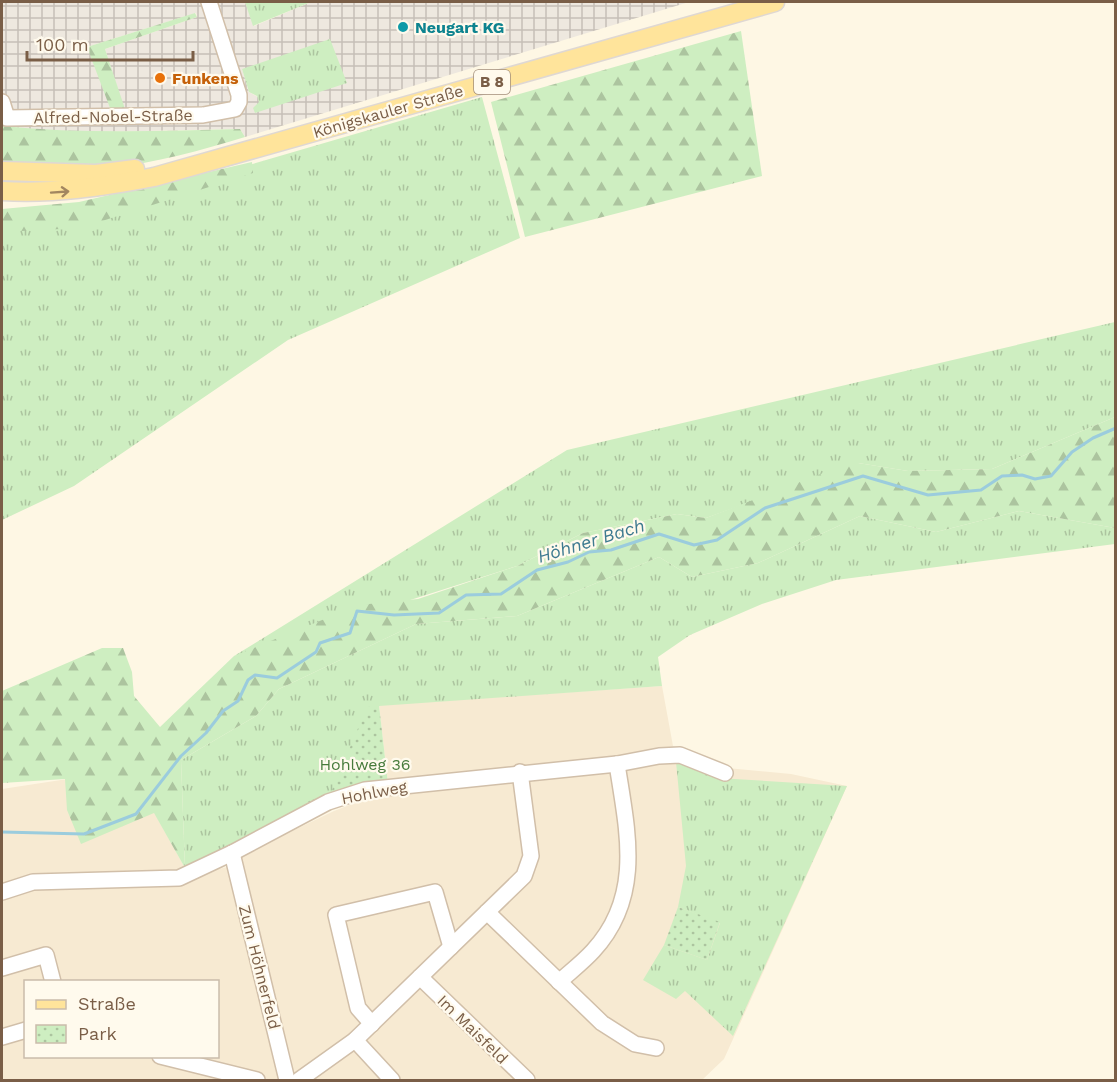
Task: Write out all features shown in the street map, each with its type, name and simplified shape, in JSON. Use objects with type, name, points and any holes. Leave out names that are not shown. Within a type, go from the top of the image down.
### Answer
[{"type":"main road","name":"Königskauler Straße","points":[[2,191],[43,193],[82,190],[154,177],[775,2]]},
{"type":"main road","name":"Königskauler Straße","points":[[2,171],[96,174],[208,160]]},
{"type":"street","name":"Alfred-Nobel-Straße","points":[[2,102],[7,118],[203,114],[235,109],[239,102],[239,95],[209,2]]},
{"type":"street","name":"Hohlweg","points":[[2,892],[33,882],[178,878],[346,795],[381,788],[520,772],[617,764],[659,756],[680,755],[725,773]]},
{"type":"street","points":[[559,982],[594,951],[613,922],[625,895],[630,848],[617,764]]},
{"type":"street","points":[[299,1080],[355,1041],[524,876],[531,856],[520,772]]},
{"type":"street","name":"Zum Höhnerfeld","points":[[232,853],[287,1080]]},
{"type":"street","points":[[372,1024],[358,1008],[336,915],[435,892],[450,947]]},
{"type":"street","points":[[487,912],[602,1023],[635,1044],[656,1048]]},
{"type":"street","points":[[2,968],[46,955],[53,980]]},
{"type":"street","name":"Im Maisfeld","points":[[420,977],[482,1041],[527,1080]]},
{"type":"street","points":[[2,1037],[24,1031]]},
{"type":"street","points":[[355,1041],[392,1080]]},
{"type":"street","points":[[168,1058],[257,1080]]},
{"type":"shaded area","points":[[2,2],[245,2],[254,26],[311,2],[689,2],[245,137],[240,129],[97,132],[51,131],[2,126]],"holes":[[[196,13],[197,17],[105,49],[124,109],[87,47]],[[242,69],[346,83],[259,102],[258,97],[249,92]]]},
{"type":"shaded area","points":[[662,686],[673,746],[727,768],[791,774],[847,786],[724,1059],[702,1080],[2,1080],[2,789],[120,771],[154,812],[185,868],[207,872],[231,866],[240,856],[334,811],[352,804],[393,796],[388,784],[379,705]]},
{"type":"green space","points":[[245,2],[311,2],[253,26]]},
{"type":"green space","points":[[195,13],[197,17],[105,49],[125,109],[110,108],[87,47]]},
{"type":"green space","points":[[741,31],[762,176],[525,237],[491,102]]},
{"type":"green space","points":[[330,39],[347,83],[255,113],[253,108],[259,102],[257,96],[249,92],[242,69]]},
{"type":"green space","points":[[482,97],[520,238],[288,340],[74,486],[2,520],[2,218],[43,225]]},
{"type":"green space","points":[[2,126],[91,131],[240,129],[245,137],[178,156],[143,163],[109,167],[69,167],[2,162]]},
{"type":"green space","points":[[252,162],[253,173],[80,228],[2,232],[2,209],[79,202]]},
{"type":"green space","points":[[1115,322],[1115,417],[992,469],[908,471],[858,463],[706,518],[677,514],[583,533],[517,566],[234,656],[567,450]]},
{"type":"green space","points":[[1115,417],[1115,528],[1019,511],[936,532],[860,516],[758,563],[692,577],[659,557],[517,616],[416,624],[279,689],[256,716],[181,760],[185,868],[154,813],[81,844],[67,810],[65,779],[2,783],[2,691],[102,648],[123,648],[132,672],[134,696],[160,727],[234,656],[359,605],[418,599],[517,566],[583,533],[677,514],[706,518],[852,462],[908,471],[992,469]]},
{"type":"green space","points":[[1019,511],[1115,528],[1115,544],[836,580],[762,604],[690,635],[658,657],[662,686],[379,706],[357,787],[185,868],[181,760],[256,716],[279,689],[416,624],[517,616],[659,557],[692,577],[758,563],[860,516],[936,532]]},
{"type":"green space","name":"Hohlweg 36","points":[[379,705],[388,784],[327,802],[367,707]]},
{"type":"green space","points":[[676,762],[718,778],[847,786],[733,1036],[685,991],[676,999],[643,980],[664,945],[707,960],[720,923],[678,907],[686,866]]},
{"type":"green space","points":[[678,907],[720,922],[707,960],[664,945]]},
{"type":"waterway","name":"Höhner Bach","points":[[2,832],[84,834],[136,814],[181,756],[206,733],[223,711],[238,701],[248,680],[255,675],[277,678],[316,652],[320,643],[350,633],[357,611],[394,615],[439,613],[466,595],[501,594],[537,570],[568,562],[589,552],[611,550],[659,534],[694,545],[717,540],[765,508],[863,476],[928,495],[981,490],[1002,476],[1022,475],[1035,479],[1051,476],[1072,452],[1093,438],[1116,428]]},
{"type":"place","name":"Neugart KG","points":[[403,27]]},
{"type":"place","name":"Funkens","points":[[160,78]]}]
